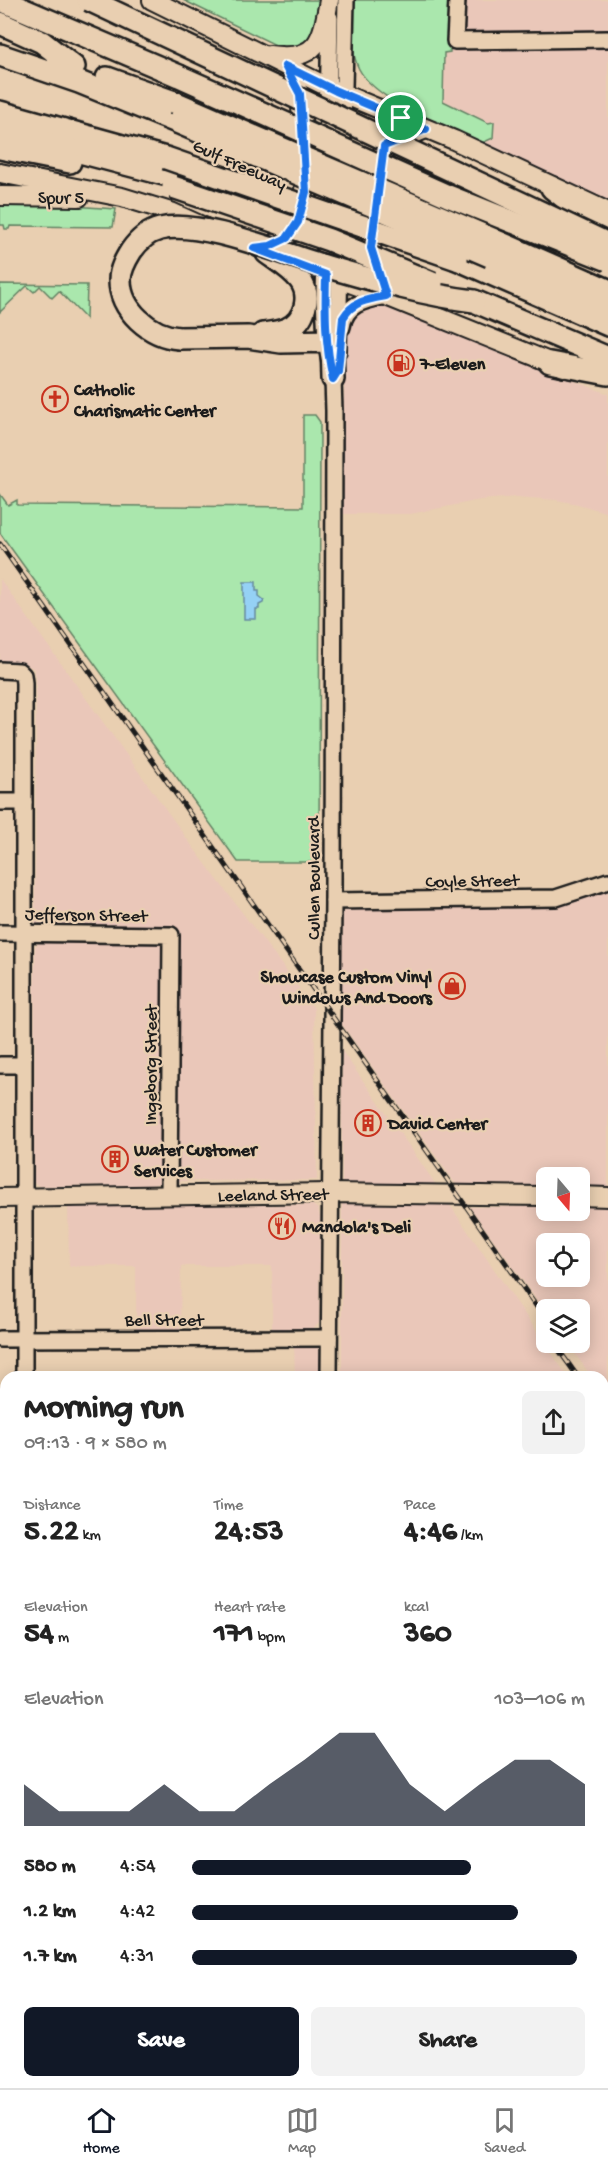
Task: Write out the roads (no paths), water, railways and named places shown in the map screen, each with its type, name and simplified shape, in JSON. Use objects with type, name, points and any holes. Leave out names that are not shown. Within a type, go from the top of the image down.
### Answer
[{"type":"highway","points":[[2,0],[448,195],[608,260]]},
{"type":"highway","points":[[88,0],[608,244]]},
{"type":"highway","points":[[0,23],[42,42],[74,67]]},
{"type":"highway","name":"Gulf Freeway","points":[[0,42],[74,67],[175,120],[457,259],[492,257],[608,290]]},
{"type":"highway","name":"Gulf Freeway","points":[[0,55],[79,82],[175,120],[608,306]]},
{"type":"highway","name":"Gulf Freeway","points":[[0,69],[175,120]]},
{"type":"highway","points":[[0,112],[171,174],[608,358]]},
{"type":"highway","points":[[0,130],[171,174],[457,259]]},
{"type":"highway","points":[[0,148],[63,160],[171,174]]},
{"type":"highway","points":[[552,188],[608,232]]},
{"type":"highway","points":[[260,251],[295,274],[302,282],[306,304],[300,319],[288,329],[248,337],[179,339],[153,331],[136,317],[122,297],[120,278],[124,261],[136,244],[148,234],[160,229],[180,227],[199,229],[251,242],[369,278],[440,296],[474,301]]},
{"type":"highway","name":"Gulf Freeway","points":[[492,257],[608,325]]},
{"type":"highway","points":[[248,337],[281,342],[332,341],[335,375]]},
{"type":"highway","points":[[550,363],[608,374]]},
{"type":"main road","points":[[152,0],[336,90],[454,140],[608,213]]},
{"type":"main road","points":[[261,53],[295,57],[313,47],[321,36],[329,0]]},
{"type":"main road","points":[[260,251],[287,238],[298,222],[306,192],[300,94],[285,66]]},
{"type":"main road","points":[[386,296],[371,248],[384,146],[426,129]]},
{"type":"main road","points":[[0,173],[122,197],[171,212],[260,251],[386,296],[550,363],[608,384]]},
{"type":"main road","name":"Spur 5","points":[[0,196],[122,197]]},
{"type":"main road","name":"Leeland Street","points":[[0,1198],[329,1193],[536,1196]]},
{"type":"main road","points":[[590,1196],[608,1197]]},
{"type":"street","name":"Cullen Boulevard","points":[[329,0],[336,90]]},
{"type":"street","name":"Cullen Boulevard","points":[[329,1371],[335,375],[332,277],[336,90],[346,0]]},
{"type":"street","points":[[457,0],[455,41],[608,39]]},
{"type":"street","name":"Cullen Boulevard","points":[[326,341],[324,298],[332,277]]},
{"type":"street","points":[[335,375],[343,318],[356,304],[386,296]]},
{"type":"street","points":[[0,670],[20,671],[24,683],[24,1371]]},
{"type":"street","points":[[0,802],[24,802]]},
{"type":"street","name":"Coyle Street","points":[[333,901],[556,898],[608,881]]},
{"type":"street","name":"Jefferson Street","points":[[0,933],[171,935]]},
{"type":"street","name":"Ingeborg Street","points":[[169,1196],[171,935]]},
{"type":"street","points":[[0,1065],[23,1065]]},
{"type":"street","name":"Bell Street","points":[[0,1339],[328,1338]]},
{"type":"water","points":[[244,582],[256,582],[256,591],[259,591],[259,596],[264,600],[259,605],[259,609],[256,609],[256,619],[244,619]]},
{"type":"railway","points":[[0,544],[536,1306]]},
{"type":"railway","points":[[561,1353],[574,1371]]},
{"type":"place","name":"7-Eleven","points":[[401,363]]},
{"type":"place","name":"Catholic Charismatic Center","points":[[55,399]]},
{"type":"place","name":"Showcase Custom Vinyl Windows And Doors","points":[[452,986]]},
{"type":"place","name":"David Center","points":[[368,1123]]},
{"type":"place","name":"Water Customer Services","points":[[115,1159]]},
{"type":"place","name":"Mandola's Deli","points":[[282,1226]]}]
